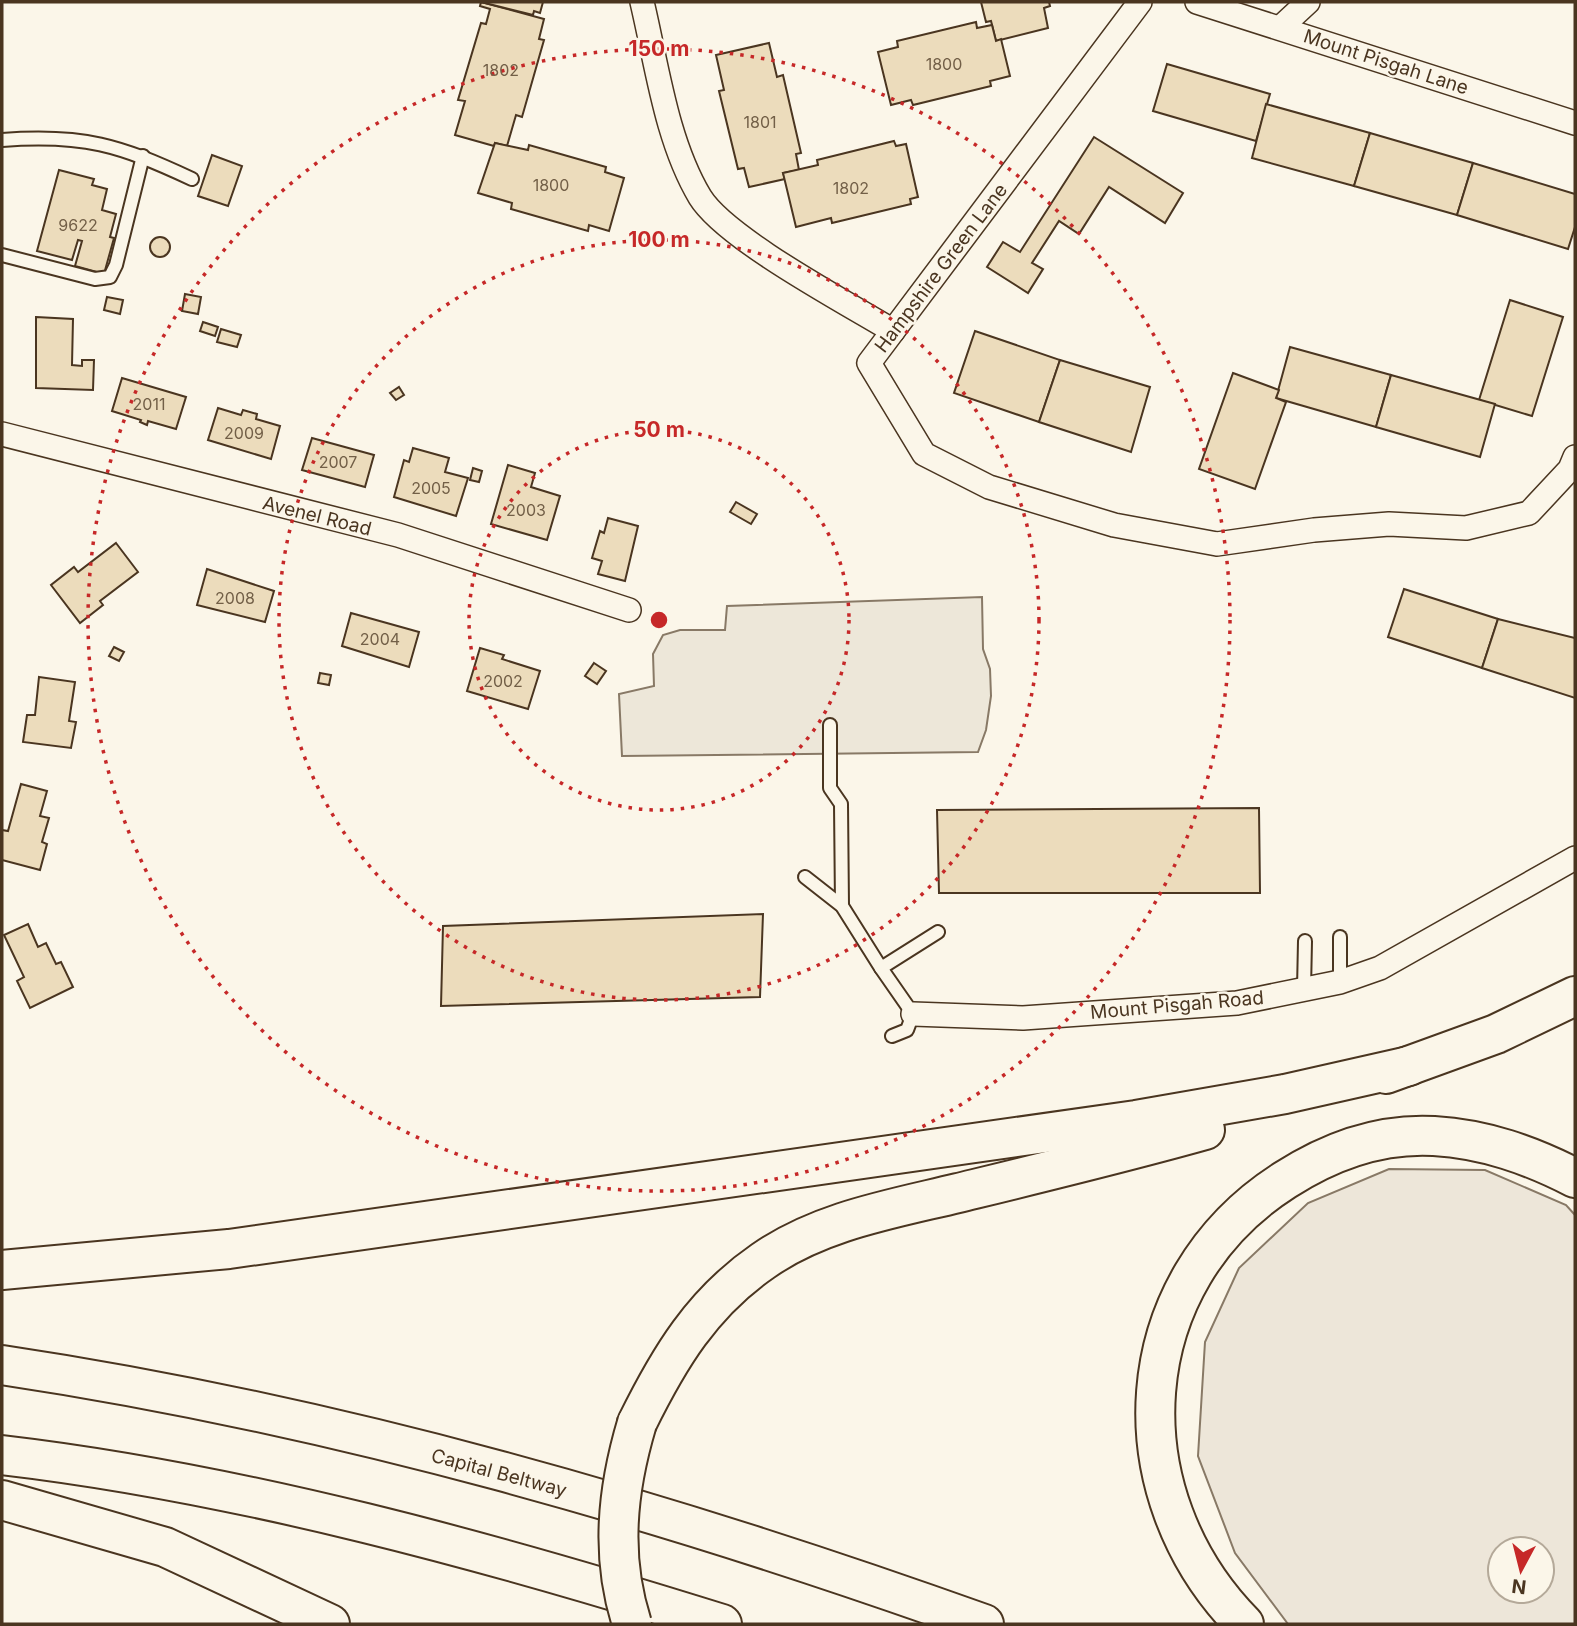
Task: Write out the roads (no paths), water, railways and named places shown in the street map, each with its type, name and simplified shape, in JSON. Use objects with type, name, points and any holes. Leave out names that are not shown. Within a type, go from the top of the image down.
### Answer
[{"type":"highway","points":[[632,1624],[619,1566],[618,1512],[625,1465],[637,1423],[685,1335],[720,1297],[763,1261],[808,1236],[866,1216],[1142,1148],[1288,1106],[1496,1034],[1575,996]]},
{"type":"highway","points":[[2,1270],[229,1249],[1109,1124],[1285,1094],[1409,1066]]},
{"type":"highway","points":[[1244,1624],[1208,1581],[1183,1536],[1163,1486],[1155,1434],[1157,1382],[1166,1332],[1186,1286],[1207,1250],[1237,1214],[1305,1167],[1346,1147],[1388,1138],[1433,1136],[1479,1141],[1531,1155],[1575,1178]]},
{"type":"highway","name":"Capital Beltway","points":[[2,1365],[231,1407],[436,1455],[658,1516],[880,1587],[985,1624]]},
{"type":"highway","points":[[2,1455],[210,1489],[398,1533],[632,1596],[722,1624]]},
{"type":"highway","points":[[2,1500],[165,1547],[330,1624]]},
{"type":"street","points":[[642,2],[670,120],[687,172],[701,199],[739,234],[893,331]]},
{"type":"street","name":"Hampshire Green Lane","points":[[1140,2],[869,363],[924,454],[989,487],[1140,529],[1217,544],[1314,530],[1389,524],[1466,528],[1529,513],[1570,469],[1575,457]]},
{"type":"street","name":"Mount Pisgah Lane","points":[[1197,2],[1575,123]]},
{"type":"street","points":[[1280,28],[1308,2]]},
{"type":"street","name":"Avenel Road","points":[[2,434],[398,535],[629,610]]},
{"type":"street","name":"Mount Pisgah Road","points":[[914,1014],[1023,1018],[1237,1003],[1340,982],[1380,968],[1575,858]]},
{"type":"lane","points":[[2,140],[46,136],[88,139],[143,156],[192,179]]},
{"type":"lane","points":[[2,256],[95,279],[110,277],[116,265],[143,156]]},
{"type":"lane","points":[[830,725],[830,788],[841,804],[842,906]]},
{"type":"lane","points":[[805,877],[842,906],[914,1014],[906,1030],[891,1035]]},
{"type":"lane","points":[[881,968],[938,932]]},
{"type":"lane","points":[[1340,937],[1340,982]]},
{"type":"lane","points":[[1304,989],[1305,941]]}]
